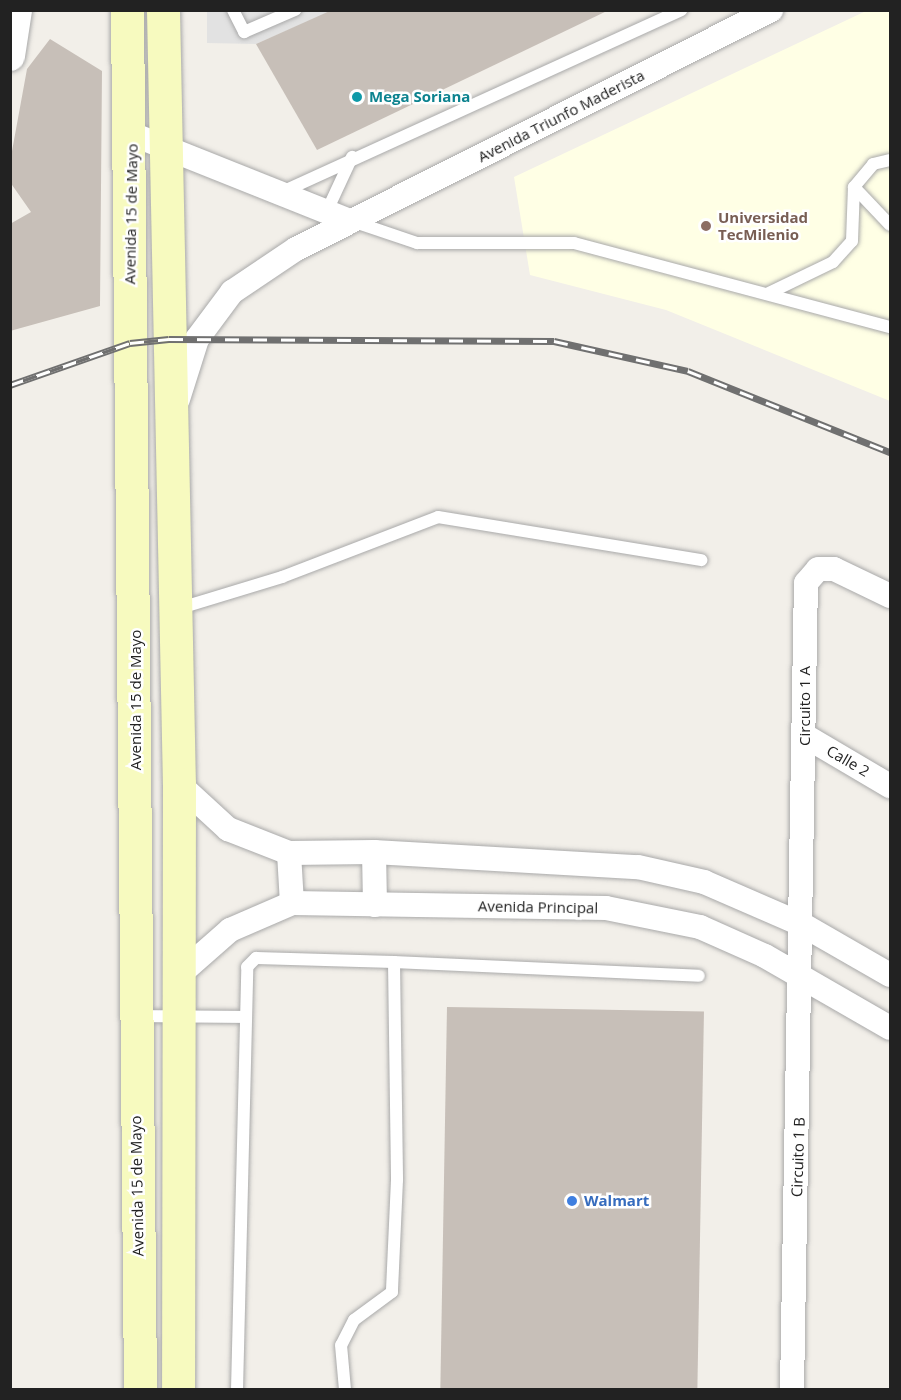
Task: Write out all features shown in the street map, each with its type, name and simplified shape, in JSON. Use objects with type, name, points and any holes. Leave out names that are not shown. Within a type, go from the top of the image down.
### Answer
[{"type":"main road","name":"Avenida 15 de Mayo","points":[[127,10],[132,134],[135,1016],[140,1389]]},
{"type":"main road","points":[[163,10],[179,784],[178,1389]]},
{"type":"street","points":[[10,56],[17,10]]},
{"type":"street","name":"Avenida Triunfo Maderista","points":[[171,421],[197,339],[232,292],[350,221],[771,10]]},
{"type":"street","points":[[132,134],[164,145],[276,196],[350,221]]},
{"type":"street","name":"Circuito 1 A","points":[[803,925],[806,583],[818,569],[834,569],[891,597]]},
{"type":"street","name":"Calle 2","points":[[805,736],[891,786]]},
{"type":"street","points":[[179,784],[228,829],[289,853],[374,852],[638,867],[704,882],[803,925],[891,975]]},
{"type":"street","points":[[374,852],[375,904]]},
{"type":"street","points":[[289,853],[292,903]]},
{"type":"street","name":"Avenida Principal","points":[[180,974],[230,930],[292,903],[606,908],[667,916],[765,956],[891,1028]]},
{"type":"street","name":"Circuito 1 B","points":[[792,1389],[803,925]]},
{"type":"lane","points":[[233,10],[244,32],[295,10]]},
{"type":"lane","points":[[276,196],[352,157],[681,10]]},
{"type":"lane","points":[[326,213],[352,157]]},
{"type":"lane","points":[[769,293],[833,261],[852,241],[854,188],[873,164],[891,160]]},
{"type":"lane","points":[[854,188],[891,225]]},
{"type":"lane","points":[[350,221],[417,243],[574,243],[891,327]]},
{"type":"lane","points":[[175,610],[282,577],[438,517],[702,560]]},
{"type":"lane","points":[[237,1389],[247,967],[256,958],[699,976]]},
{"type":"lane","points":[[345,1389],[341,1345],[354,1320],[392,1292],[397,1180],[394,962]]},
{"type":"lane","points":[[135,1016],[245,1017]]},
{"type":"shaded area","points":[[207,11],[332,11],[256,44],[207,43]]},
{"type":"shaded area","name":"Universidad TecMilenio","points":[[866,11],[890,11],[890,401],[666,310],[530,275],[514,177]]},
{"type":"building","name":"Mega Soriana","points":[[332,10],[609,10],[317,150],[256,44]]},
{"type":"building","points":[[50,39],[102,71],[100,306],[10,331],[10,224],[31,212],[10,182],[10,162],[27,69]]},
{"type":"building","name":"Walmart","points":[[447,1007],[704,1011],[697,1390],[440,1390]]},
{"type":"railway","points":[[10,385],[130,343],[169,339],[554,341],[688,371],[890,452]]},
{"type":"place","name":"Mega Soriana","points":[[357,97]]},
{"type":"place","name":"Universidad TecMilenio","points":[[706,226]]},
{"type":"place","name":"Walmart","points":[[572,1201]]}]
